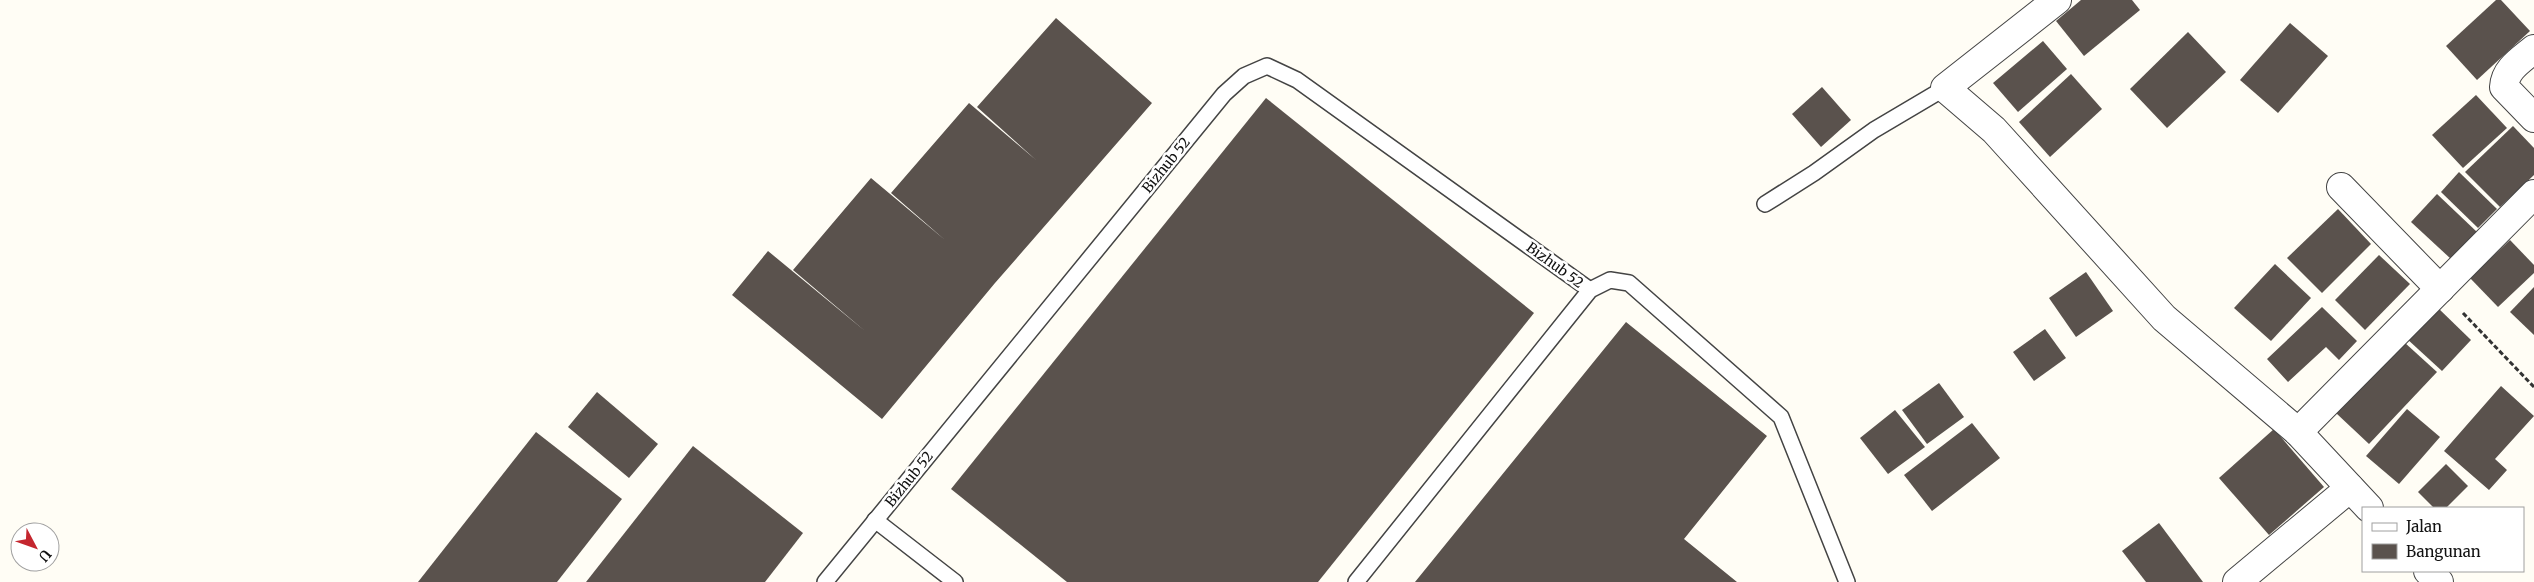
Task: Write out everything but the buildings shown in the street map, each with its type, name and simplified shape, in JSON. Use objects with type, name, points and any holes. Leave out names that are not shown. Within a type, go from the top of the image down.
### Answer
[{"type":"street","points":[[2057,0],[1945,88],[1994,130],[2164,318],[2298,432],[2368,507]]},
{"type":"street","points":[[2534,49],[2510,70],[2504,78],[2504,87],[2534,118]]},
{"type":"street","points":[[2341,187],[2440,289]]},
{"type":"street","points":[[2298,432],[2534,194]]},
{"type":"street","points":[[2237,582],[2350,488]]},
{"type":"street","points":[[2429,572],[2439,582]]},
{"type":"lane","name":"Bizhub 52","points":[[826,582],[1224,94],[1244,76],[1266,66],[1297,80],[1590,290]]},
{"type":"lane","points":[[1766,204],[1814,174],[1874,130],[1945,88]]},
{"type":"lane","points":[[1356,582],[1590,290],[1610,280],[1629,283],[1780,417],[1847,582]]},
{"type":"lane","points":[[875,520],[955,582]]},
{"type":"path","points":[[2440,289],[2534,387]]}]
